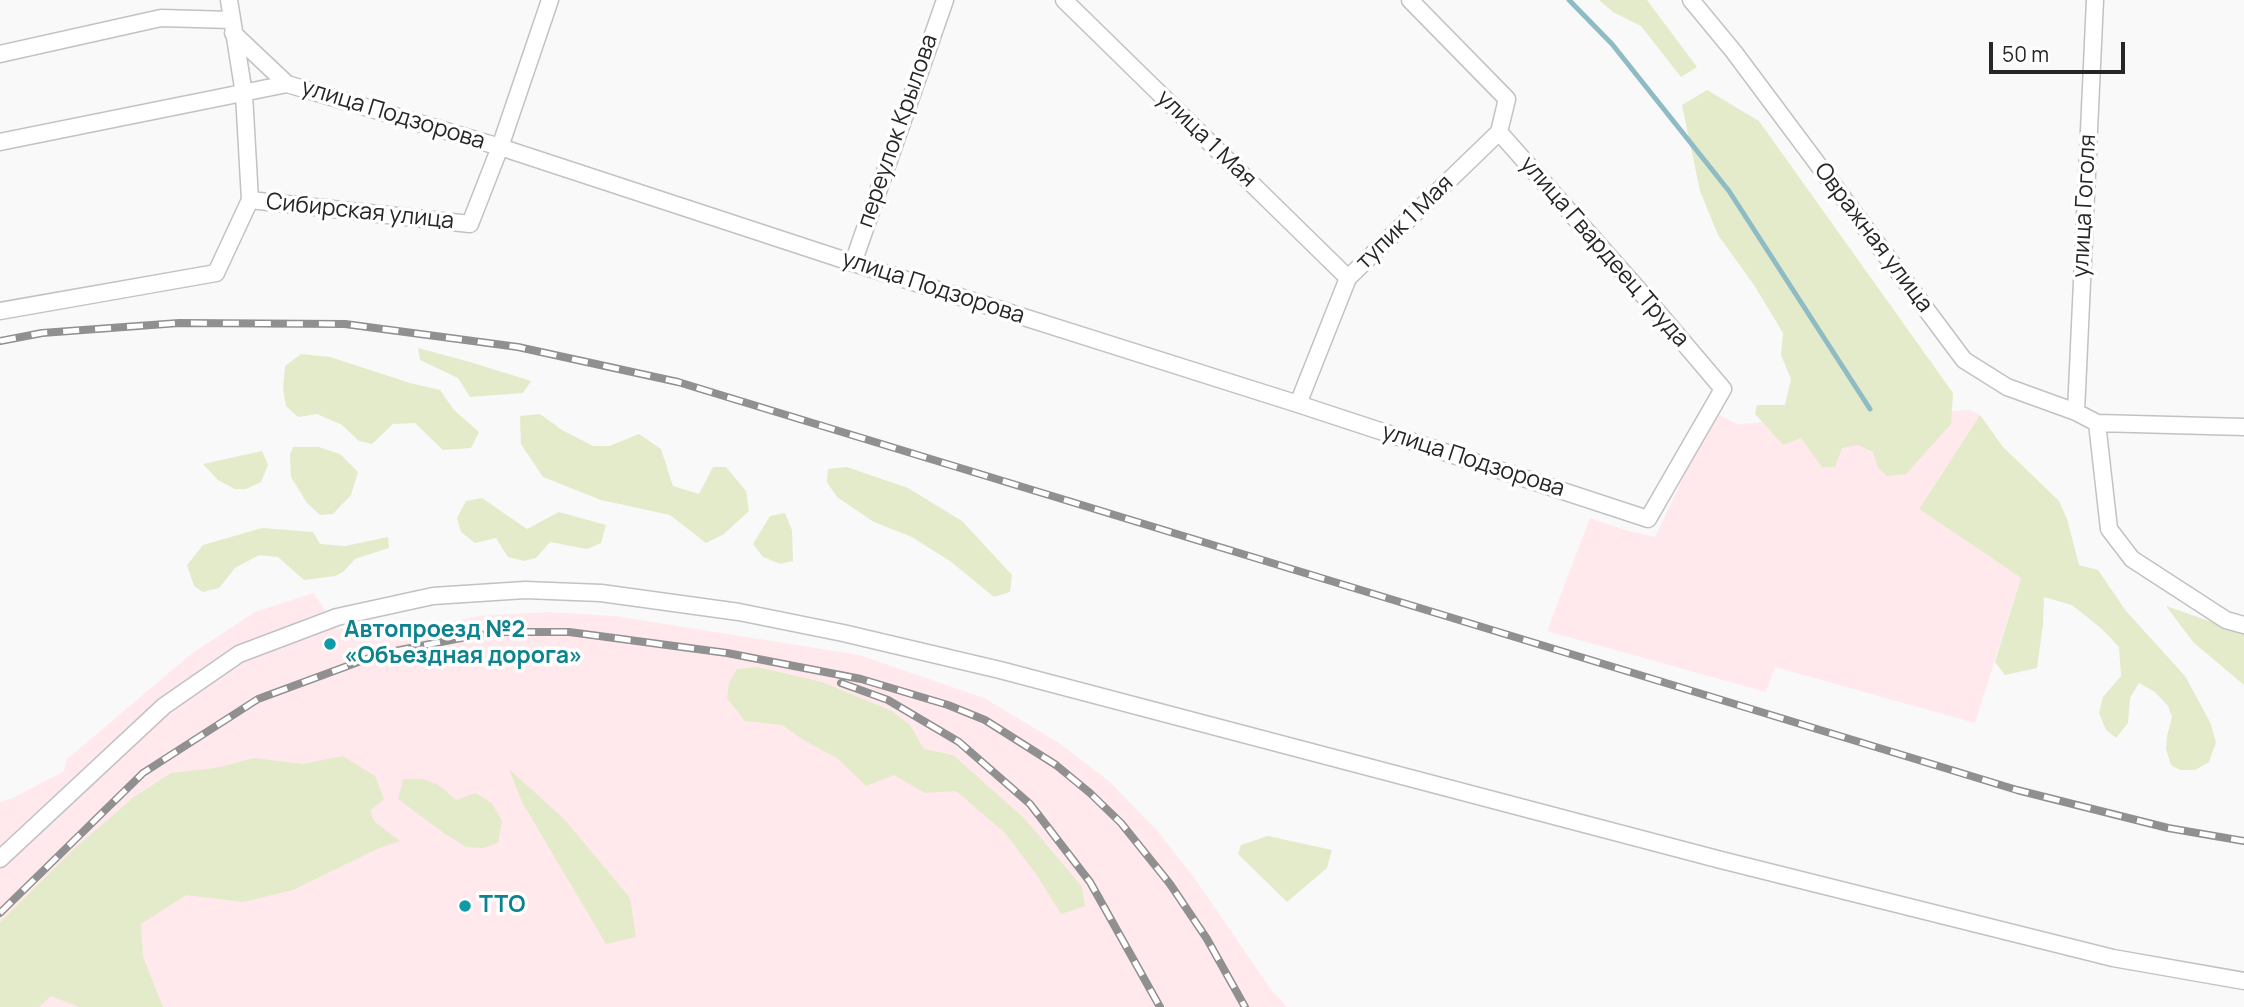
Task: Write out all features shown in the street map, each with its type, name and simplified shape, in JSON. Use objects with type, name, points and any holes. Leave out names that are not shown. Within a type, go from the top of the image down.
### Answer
[{"type":"street","points":[[0,311],[216,273],[250,200],[244,94],[229,0]]},
{"type":"street","points":[[500,148],[550,0]]},
{"type":"street","name":"переулок Крылова","points":[[853,263],[945,0]]},
{"type":"street","name":"улица 1 Мая","points":[[1064,0],[1348,278]]},
{"type":"street","points":[[1410,0],[1507,99],[1499,132]]},
{"type":"street","name":"Овражная улица","points":[[1690,0],[1734,52],[1964,360],[2007,387],[2076,412],[2097,423]]},
{"type":"street","name":"улица Гоголя","points":[[2076,412],[2095,0]]},
{"type":"street","points":[[0,54],[161,18],[232,27]]},
{"type":"street","name":"улица Подзорова","points":[[232,27],[287,83],[500,148],[1648,519]]},
{"type":"street","points":[[0,142],[244,94],[287,83]]},
{"type":"street","name":"тупик 1 Мая","points":[[1298,404],[1348,278],[1499,132]]},
{"type":"street","name":"улица Гвардеец Труда","points":[[1499,132],[1723,389],[1648,519]]},
{"type":"street","name":"Сибирская улица","points":[[250,200],[470,224],[500,148]]},
{"type":"street","points":[[2244,427],[2097,423],[2109,529],[2133,559],[2226,621],[2244,625]]},
{"type":"street","points":[[0,859],[164,706],[239,654],[337,617],[433,596],[525,590],[601,593],[739,612],[974,664],[1748,867],[2113,958],[2244,981]]},
{"type":"shaded area","points":[[1970,410],[1980,415],[1919,509],[2021,578],[1975,723],[1775,667],[1766,692],[1547,631],[1590,518],[1655,537],[1717,414],[1737,424]]},
{"type":"shaded area","points":[[314,593],[337,629],[399,621],[423,628],[479,616],[548,612],[615,616],[859,655],[984,698],[1059,743],[1109,781],[1156,829],[1193,876],[1270,988],[1287,1007],[0,1007],[0,802],[64,771],[66,760],[191,654],[255,612]]},
{"type":"green space","points":[[1599,0],[1647,0],[1697,67],[1681,77],[1641,26],[1613,12]]},
{"type":"green space","points":[[1707,90],[1759,121],[1953,393],[1951,424],[1906,474],[1887,476],[1878,468],[1873,452],[1858,445],[1842,448],[1835,467],[1822,467],[1801,438],[1783,445],[1755,414],[1757,405],[1785,405],[1791,379],[1781,355],[1783,333],[1754,285],[1718,235],[1700,191],[1682,105]]},
{"type":"green space","points":[[418,348],[531,381],[523,393],[470,397],[458,378],[420,360]]},
{"type":"green space","points":[[301,354],[330,357],[440,390],[454,410],[479,432],[471,448],[443,450],[415,423],[393,424],[372,444],[359,441],[342,425],[317,414],[298,417],[286,406],[283,389],[285,366]]},
{"type":"green space","points":[[540,414],[562,430],[593,446],[609,446],[639,434],[661,449],[673,486],[699,494],[713,467],[726,467],[746,491],[749,511],[724,534],[706,543],[670,515],[601,500],[543,477],[521,444],[520,416]]},
{"type":"green space","points":[[1980,415],[2003,447],[2059,501],[2067,519],[2079,565],[2098,570],[2126,611],[2185,676],[2210,722],[2216,742],[2209,762],[2195,770],[2180,770],[2171,765],[2166,749],[2172,717],[2168,706],[2155,692],[2139,683],[2130,698],[2128,723],[2116,738],[2106,730],[2099,713],[2103,697],[2121,676],[2119,647],[2072,605],[2044,597],[2037,668],[2005,675],[1995,662],[2021,578],[1919,509]]},
{"type":"green space","points":[[293,447],[319,447],[340,454],[358,472],[351,495],[333,514],[320,515],[307,503],[291,477],[290,455]]},
{"type":"green space","points":[[262,451],[268,465],[261,482],[246,489],[235,489],[218,480],[203,464]]},
{"type":"green space","points":[[847,467],[908,488],[962,521],[1012,575],[1010,592],[994,597],[950,561],[912,537],[874,522],[837,497],[827,482],[828,469]]},
{"type":"green space","points":[[482,498],[527,529],[559,512],[606,525],[601,543],[587,549],[550,542],[536,558],[524,561],[508,557],[496,538],[475,543],[461,532],[457,518],[466,501]]},
{"type":"green space","points":[[785,513],[792,530],[793,561],[780,564],[763,557],[753,544],[770,516]]},
{"type":"green space","points":[[262,528],[313,532],[320,544],[345,546],[388,537],[389,548],[355,559],[343,572],[335,576],[304,580],[278,557],[259,555],[235,568],[219,588],[203,592],[194,586],[187,565],[203,545]]},
{"type":"green space","points":[[2166,606],[2244,633],[2244,685],[2194,643]]},
{"type":"green space","points":[[757,667],[822,682],[892,711],[910,725],[924,749],[953,755],[1025,819],[1082,887],[1085,906],[1061,914],[1036,874],[1005,833],[956,791],[925,793],[894,775],[866,786],[837,758],[782,725],[745,721],[727,698],[729,683],[737,669]]},
{"type":"green space","points":[[343,756],[375,776],[384,799],[370,811],[375,822],[400,841],[377,849],[293,890],[243,902],[186,895],[141,924],[143,957],[163,1007],[79,1007],[51,996],[39,1007],[0,1007],[0,922],[76,847],[134,797],[171,773],[216,768],[254,758],[303,764]]},
{"type":"green space","points":[[509,769],[564,819],[630,898],[636,937],[606,944],[522,802]]},
{"type":"green space","points":[[403,779],[422,779],[437,784],[456,800],[475,793],[492,803],[502,821],[498,843],[483,848],[466,847],[445,834],[398,799]]},
{"type":"green space","points":[[1268,836],[1332,850],[1327,868],[1287,902],[1238,854],[1241,845]]},
{"type":"waterway","points":[[1569,0],[1612,44],[1729,191],[1870,409]]},
{"type":"railway","points":[[0,341],[42,333],[179,323],[345,324],[518,347],[678,382],[2017,790],[2168,828],[2244,841]]},
{"type":"railway","points":[[0,913],[143,773],[258,699],[380,654],[505,632],[569,632],[727,653],[861,679],[948,705],[985,720],[1056,765],[1121,823],[1170,884],[1207,939],[1245,1007]]},
{"type":"railway","points":[[841,683],[888,700],[959,742],[1030,804],[1090,882],[1160,1007]]},
{"type":"place","name":"Автопроезд №2 «Объездная дорога»","points":[[330,644]]},
{"type":"place","name":"ТТО","points":[[465,906]]}]
